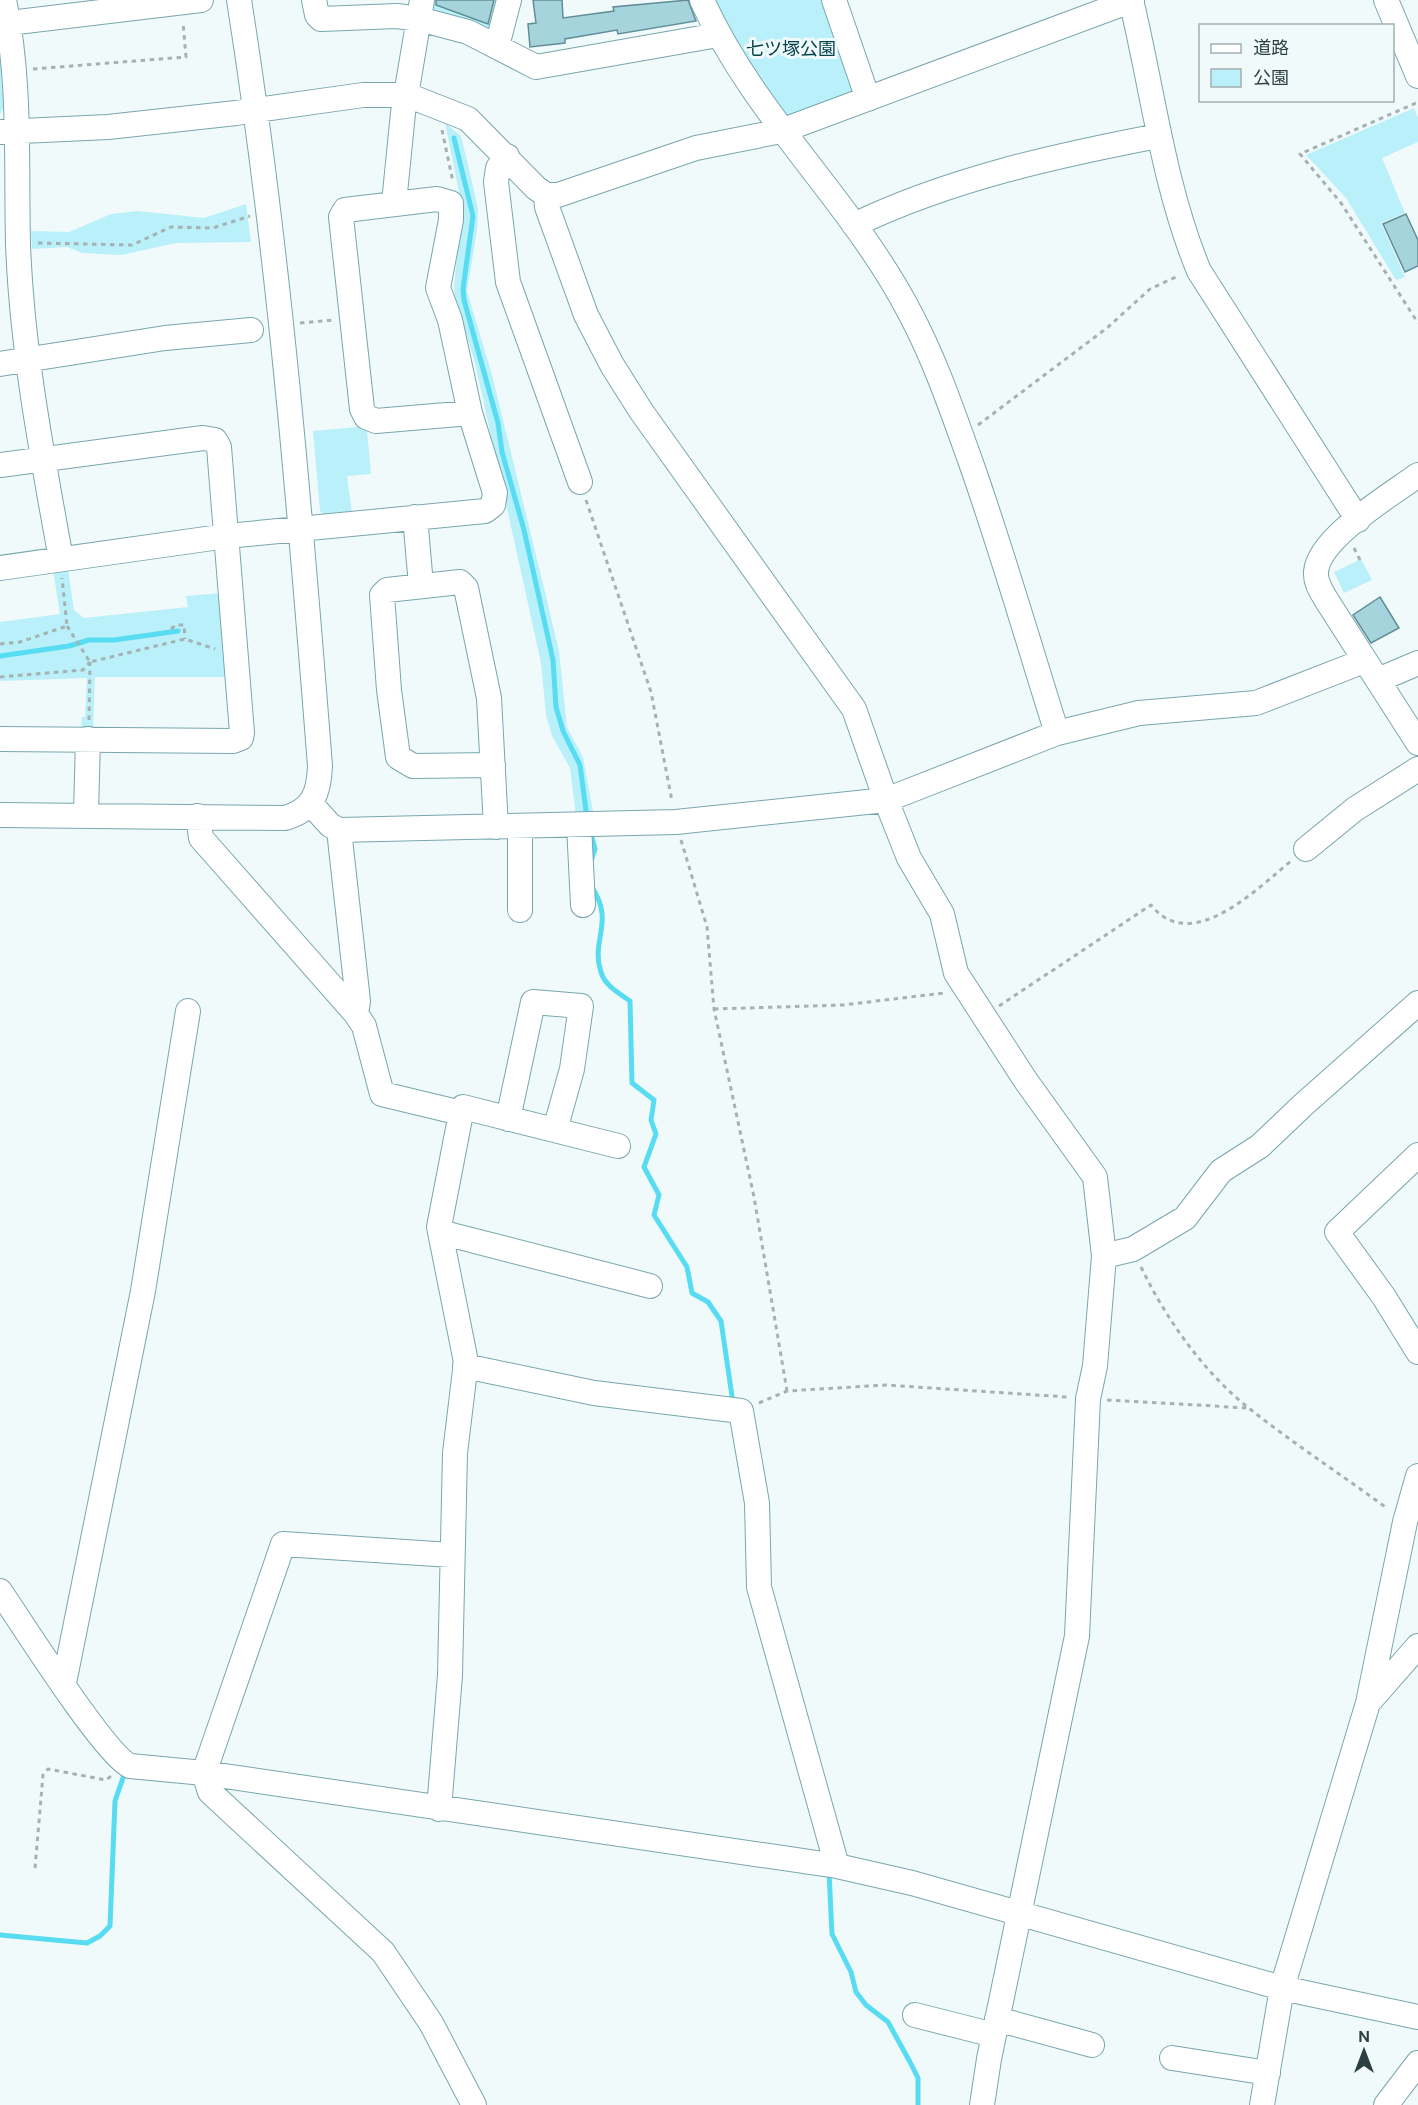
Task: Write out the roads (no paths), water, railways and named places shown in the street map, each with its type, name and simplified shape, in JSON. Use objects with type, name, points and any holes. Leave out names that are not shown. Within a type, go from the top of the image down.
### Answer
[{"type":"street","points":[[0,815],[86,814],[285,818],[298,814],[311,804],[318,794],[320,766],[302,529],[256,110],[239,0]]},
{"type":"street","points":[[314,0],[317,15],[329,20],[397,16],[421,9],[497,46],[522,63],[536,67],[718,36]]},
{"type":"street","points":[[497,46],[508,0]]},
{"type":"street","points":[[702,0],[718,36],[782,131],[854,225],[910,314],[941,380],[962,437],[1057,733]]},
{"type":"street","points":[[834,0],[868,99]]},
{"type":"street","points":[[1386,0],[1418,76]]},
{"type":"street","points":[[61,559],[9,246],[9,132],[4,16],[191,1]]},
{"type":"street","points":[[9,132],[108,127],[363,95],[406,95],[468,119],[507,156],[536,188],[546,195],[573,191],[696,148],[782,131],[1131,1],[1158,136],[1184,236],[1199,271],[1358,520]]},
{"type":"street","points":[[394,203],[406,95],[421,9]]},
{"type":"street","points":[[854,225],[982,175],[1046,158],[1158,136]]},
{"type":"street","points":[[507,156],[498,168],[496,182],[508,282],[580,482]]},
{"type":"street","points":[[546,195],[547,207],[586,315],[612,365],[641,411],[854,709],[885,801],[909,858],[942,914],[956,974],[1026,1081],[1095,1178],[1104,1256],[1095,1366],[1088,1399],[1077,1636],[982,2105]]},
{"type":"street","points":[[0,568],[227,536],[485,511],[493,505],[495,493],[470,413],[450,320],[438,288],[451,220],[451,203],[437,199],[345,210],[341,217],[362,409],[366,417],[376,421],[470,413]]},
{"type":"street","points":[[0,364],[165,338],[250,330]]},
{"type":"street","points":[[0,465],[203,438],[215,440],[219,447],[238,655],[241,738],[233,741],[0,739]]},
{"type":"street","points":[[1418,476],[1358,520],[1328,546],[1316,572],[1317,583],[1418,743]]},
{"type":"street","points":[[415,517],[421,585]]},
{"type":"street","points":[[493,765],[413,766],[398,757],[389,690],[382,595],[394,588],[421,585],[460,582],[466,588],[489,698],[493,765],[496,827]]},
{"type":"street","points":[[311,804],[330,825],[339,830],[676,822],[885,801],[1057,733],[1139,713],[1256,703],[1371,670],[1418,663]]},
{"type":"street","points":[[86,814],[88,739]]},
{"type":"street","points":[[1306,849],[1355,809],[1418,769]]},
{"type":"street","points":[[198,816],[201,838],[356,1014],[364,1026],[382,1094],[461,1113]]},
{"type":"street","points":[[579,825],[583,905]]},
{"type":"street","points":[[520,827],[520,910]]},
{"type":"street","points":[[339,830],[358,1001],[356,1014]]},
{"type":"street","points":[[508,1119],[533,1002],[581,1006],[572,1069],[555,1130]]},
{"type":"street","points":[[1104,1256],[1133,1249],[1185,1218],[1221,1171],[1260,1146],[1418,1003]]},
{"type":"street","points":[[64,1683],[143,1291],[188,1011]]},
{"type":"street","points":[[439,1809],[450,1676],[455,1454],[465,1366],[440,1232],[454,1139],[461,1113],[463,1107],[618,1146]]},
{"type":"street","points":[[1418,1155],[1337,1232],[1384,1297],[1418,1352]]},
{"type":"street","points":[[440,1232],[650,1286]]},
{"type":"street","points":[[465,1366],[594,1393],[741,1411],[758,1503],[759,1587],[837,1866]]},
{"type":"street","points":[[1262,2105],[1282,1988],[1368,1703],[1405,1522],[1418,1476]]},
{"type":"street","points":[[451,1555],[283,1544],[204,1773],[210,1792],[383,1952],[431,2023],[474,2105]]},
{"type":"street","points":[[0,1591],[121,1762],[146,1769],[204,1773],[837,1866],[912,1883],[1282,1988],[1418,2017]]},
{"type":"street","points":[[1368,1703],[1418,1646]]},
{"type":"street","points":[[915,2015],[1092,2045]]},
{"type":"street","points":[[1172,2058],[1268,2073]]},
{"type":"street","points":[[1386,2105],[1418,2063]]},
{"type":"waterway","points":[[454,138],[473,216],[463,289],[464,300],[498,423],[502,452],[524,530],[553,660],[556,707],[563,731],[580,765],[587,818]]},
{"type":"waterway","points":[[0,656],[69,646],[89,640],[114,640],[178,631]]},
{"type":"waterway","points":[[590,830],[595,849],[591,861]]},
{"type":"waterway","points":[[591,886],[602,910],[598,950],[601,972],[609,985],[630,1001],[632,1083],[654,1100],[651,1120],[656,1134],[644,1167],[659,1195],[654,1215],[687,1267],[692,1293],[708,1302],[721,1321],[733,1403]]},
{"type":"waterway","points":[[0,1935],[87,1943],[100,1936],[110,1926],[115,1801],[124,1775]]},
{"type":"waterway","points":[[829,1872],[832,1934],[851,1972],[856,1992],[866,2005],[888,2022],[910,2062],[918,2078],[918,2105]]},
{"type":"park label","name":"七ツ塚公園","points":[[791,49]]}]
